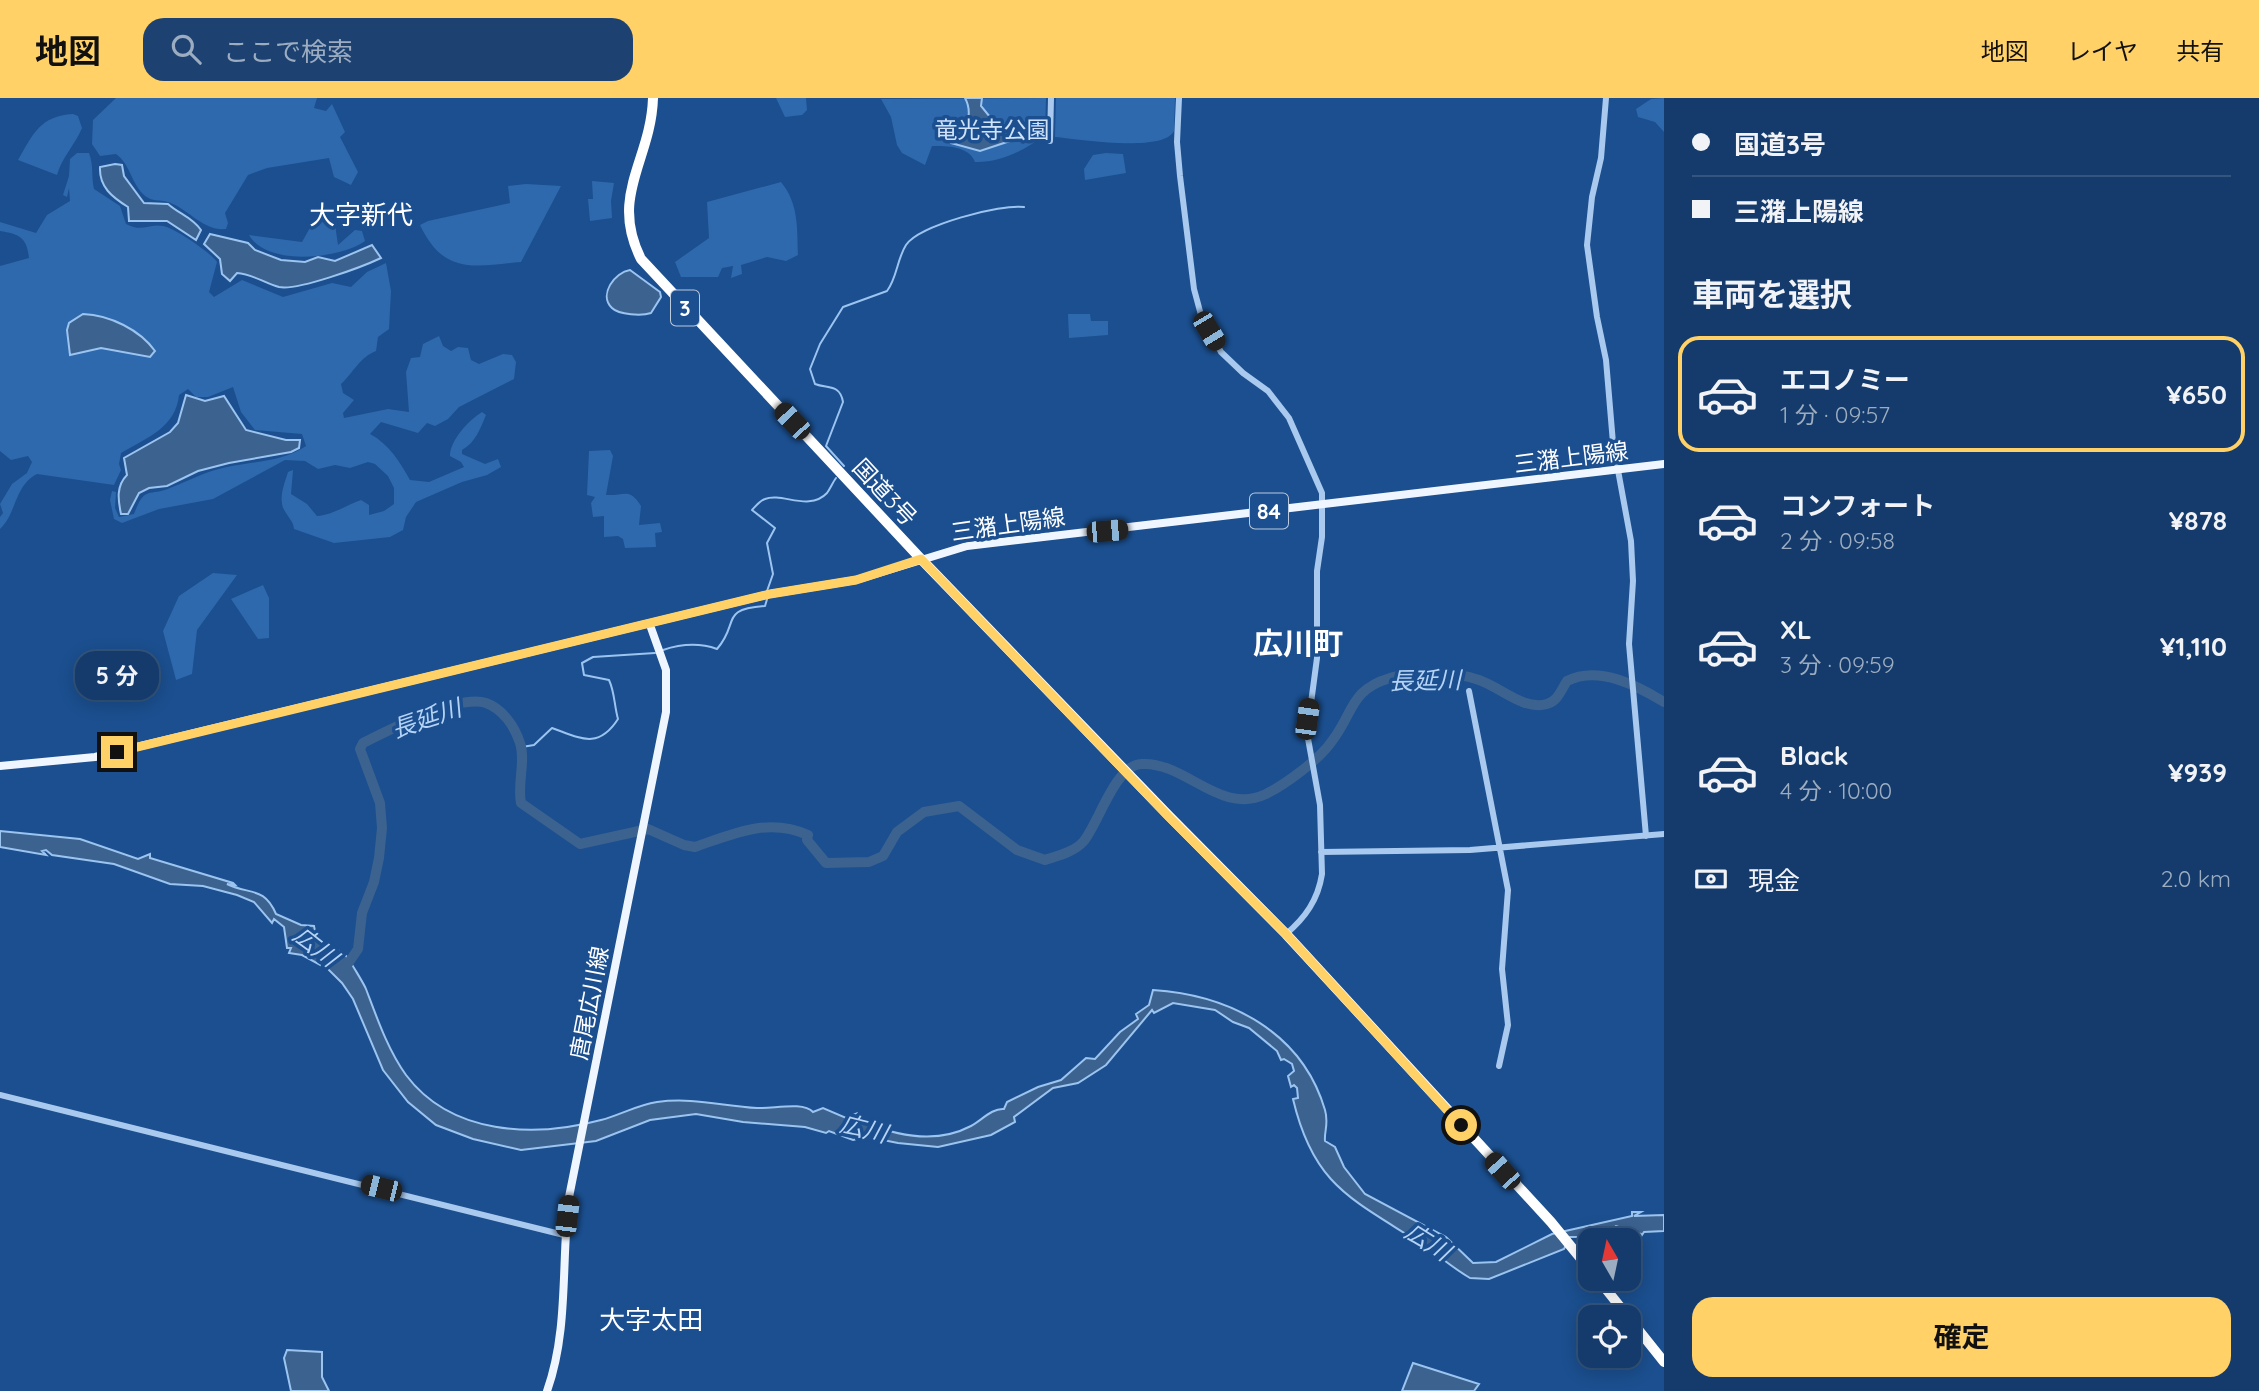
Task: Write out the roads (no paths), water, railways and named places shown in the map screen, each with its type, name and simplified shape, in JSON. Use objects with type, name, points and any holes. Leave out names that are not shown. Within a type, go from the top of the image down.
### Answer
[{"type":"highway","name":"国道3号","points":[[653,98],[652,120],[628,202],[630,239],[641,259],[921,559],[1286,934],[1578,1255]]},
{"type":"highway","points":[[1641,1333],[1664,1362]]},
{"type":"main road","name":"三潴上陽線","points":[[0,765],[95,757],[650,625],[768,594],[856,580],[967,546],[1664,464]]},
{"type":"main road","name":"唐尾広川線","points":[[547,1391],[560,1343],[565,1235],[584,1122],[666,712],[666,670],[650,625]]},
{"type":"street","points":[[1050,141],[1051,98]]},
{"type":"street","points":[[1179,98],[1177,142],[1180,176],[1194,289],[1201,315],[1221,352],[1243,373],[1268,391],[1289,418],[1316,476],[1322,504],[1322,537],[1317,572],[1317,658],[1307,733],[1318,792],[1322,874],[1317,895],[1309,911],[1286,934]]},
{"type":"street","points":[[1606,98],[1602,150],[1592,197],[1587,245],[1606,360],[1618,470],[1631,541],[1633,581],[1629,644],[1646,836]]},
{"type":"street","points":[[1469,691],[1508,890],[1502,969],[1508,1025],[1499,1066]]},
{"type":"street","points":[[1321,852],[1500,848],[1664,834]]},
{"type":"street","points":[[0,1095],[565,1235]]},
{"type":"water","points":[[965,98],[982,98],[981,106],[994,122],[1007,125],[1010,141],[980,151],[951,143],[954,128],[962,128],[968,118],[969,110]]},
{"type":"water","points":[[122,165],[124,176],[144,203],[168,204],[194,222],[201,230],[196,240],[167,221],[129,221],[128,207],[104,186],[100,174],[100,167]]},
{"type":"water","points":[[210,234],[248,243],[255,250],[281,260],[305,262],[318,257],[335,261],[372,245],[381,258],[330,277],[288,287],[279,287],[237,273],[230,281],[222,274],[220,259],[204,244]]},
{"type":"water","points":[[630,270],[660,292],[661,297],[651,313],[625,313],[615,310],[608,303],[608,291],[614,279]]},
{"type":"water","points":[[83,314],[104,317],[124,325],[141,336],[155,351],[150,357],[101,348],[70,355],[67,330],[69,323]]},
{"type":"water","points":[[186,395],[205,401],[224,396],[246,430],[286,440],[300,440],[299,448],[291,452],[198,471],[167,486],[149,488],[139,493],[128,514],[121,514],[119,488],[127,475],[124,458],[170,432],[178,423]]},
{"type":"water","name":"広川","points":[[0,831],[80,839],[138,859],[150,854],[150,858],[233,883],[235,885],[227,884],[261,895],[276,914],[301,925],[314,926],[319,937],[347,957],[366,989],[388,1044],[406,1075],[425,1095],[446,1110],[495,1127],[549,1129],[575,1126],[650,1103],[683,1101],[757,1108],[795,1106],[813,1112],[823,1108],[846,1118],[858,1113],[850,1118],[904,1134],[945,1135],[971,1126],[991,1112],[1004,1109],[1007,1102],[1038,1087],[1061,1080],[1086,1058],[1095,1059],[1120,1032],[1138,1019],[1136,1014],[1149,1005],[1153,990],[1182,993],[1209,1000],[1259,1023],[1281,1039],[1299,1059],[1314,1083],[1326,1115],[1325,1141],[1335,1147],[1344,1167],[1365,1194],[1446,1237],[1473,1263],[1496,1262],[1552,1234],[1578,1228],[1578,1237],[1570,1237],[1564,1249],[1489,1279],[1470,1278],[1354,1200],[1323,1170],[1301,1128],[1293,1099],[1298,1098],[1297,1088],[1294,1085],[1291,1087],[1288,1076],[1294,1071],[1292,1064],[1281,1060],[1277,1051],[1249,1028],[1233,1022],[1215,1010],[1173,1003],[1154,1013],[1152,1010],[1106,1065],[1078,1083],[1053,1088],[1014,1117],[1015,1122],[991,1135],[938,1147],[868,1137],[853,1140],[829,1131],[826,1133],[805,1127],[743,1122],[696,1114],[650,1120],[596,1141],[521,1150],[473,1139],[436,1125],[408,1102],[383,1070],[353,999],[342,983],[328,969],[302,955],[289,953],[291,948],[287,948],[284,927],[274,919],[272,923],[254,902],[203,886],[170,884],[114,864],[52,855],[46,850],[42,851],[46,855],[0,847]]},
{"type":"water","points":[[1632,1212],[1641,1212],[1634,1216],[1664,1215],[1664,1231],[1644,1232],[1642,1235],[1642,1228],[1579,1228],[1632,1216]]},
{"type":"water","points":[[287,1350],[322,1352],[322,1377],[329,1391],[291,1391],[284,1358]]},
{"type":"water","points":[[1413,1363],[1479,1384],[1474,1391],[1402,1391]]},
{"type":"waterway","points":[[844,466],[826,446],[843,402],[841,396],[833,388],[815,384],[810,369],[820,344],[843,307],[887,291],[906,245],[927,230],[980,212],[1024,207]]},
{"type":"waterway","points":[[767,591],[773,574],[767,543],[775,528],[752,510],[765,499],[812,501],[820,498],[827,493],[836,478]]},
{"type":"waterway","points":[[663,650],[690,645],[717,649],[736,614],[741,610],[765,606],[768,596]]},
{"type":"waterway","points":[[522,747],[534,745],[552,728],[580,738],[603,735],[618,719],[612,690],[609,680],[584,675],[582,663],[593,657],[655,653]]},
{"type":"waterway","name":"長延川","points":[[345,968],[358,949],[362,913],[374,882],[382,828],[380,803],[360,749],[363,743],[406,722],[459,704],[486,703],[508,719],[522,750],[521,803],[580,844],[648,829],[695,847],[751,829],[779,827],[808,835],[807,840],[826,863],[869,862],[883,856],[897,832],[924,812],[959,806],[1017,850],[1045,860],[1070,851],[1083,842],[1123,774],[1141,764],[1157,765],[1233,798],[1249,799],[1266,794],[1293,778],[1327,748],[1354,703],[1367,689],[1400,675],[1434,672],[1469,677],[1521,701],[1538,705],[1554,700],[1567,681],[1591,675],[1604,676],[1641,689],[1664,702]]},
{"type":"district","name":"大字新代","points":[[361,214]]},
{"type":"district","name":"広川町","points":[[1298,643]]},
{"type":"district","name":"大字太田","points":[[651,1319]]},
{"type":"park label","name":"竜光寺公園","points":[[992,129]]}]
